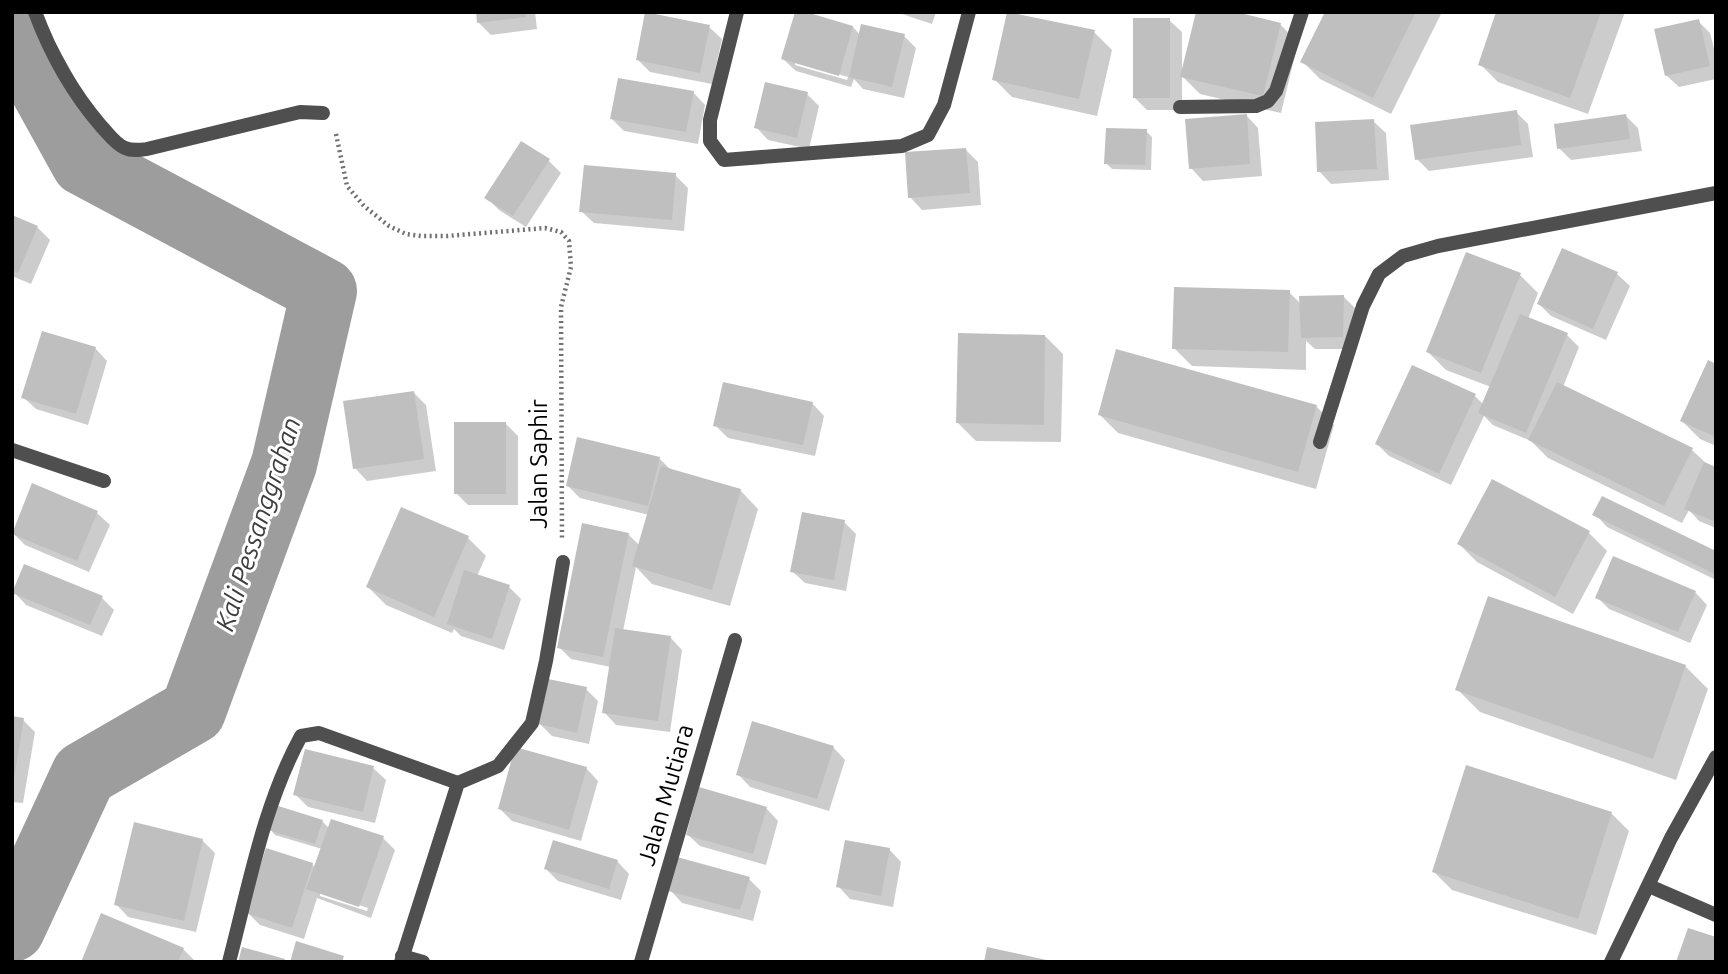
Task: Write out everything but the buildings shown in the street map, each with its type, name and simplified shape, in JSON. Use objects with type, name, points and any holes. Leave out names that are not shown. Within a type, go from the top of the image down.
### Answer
[{"type":"street","points":[[737,12],[710,120],[710,141],[724,160],[902,146],[928,135],[944,105],[969,12]]},
{"type":"street","points":[[1180,107],[1256,106],[1268,101],[1276,91],[1302,12]]},
{"type":"street","points":[[39,13],[49,49],[80,102],[125,148],[136,151],[146,149],[300,112],[323,113]]},
{"type":"street","points":[[1320,442],[1363,306],[1379,274],[1403,256],[1438,246],[1716,193]]},
{"type":"street","points":[[12,450],[104,481]]},
{"type":"street","name":"Jalan Saphir","points":[[458,783],[498,766],[532,723],[563,562]]},
{"type":"street","name":"Jalan Mutiara","points":[[641,962],[735,640]]},
{"type":"street","points":[[229,962],[270,806],[288,761],[302,736],[319,733],[458,783],[401,959],[423,962]]},
{"type":"street","points":[[1611,962],[1671,838],[1716,757]]},
{"type":"street","points":[[1649,886],[1716,915]]},
{"type":"path","name":"Jalan Saphir","points":[[323,113],[335,127],[347,186],[364,206],[388,226],[406,234],[421,236],[545,228],[561,232],[569,241],[571,267],[561,307],[563,562]]},
{"type":"waterway","name":"Kali Pessanggrahan","points":[[12,33],[84,163],[324,291],[284,464],[193,711],[84,774],[12,929]]}]
